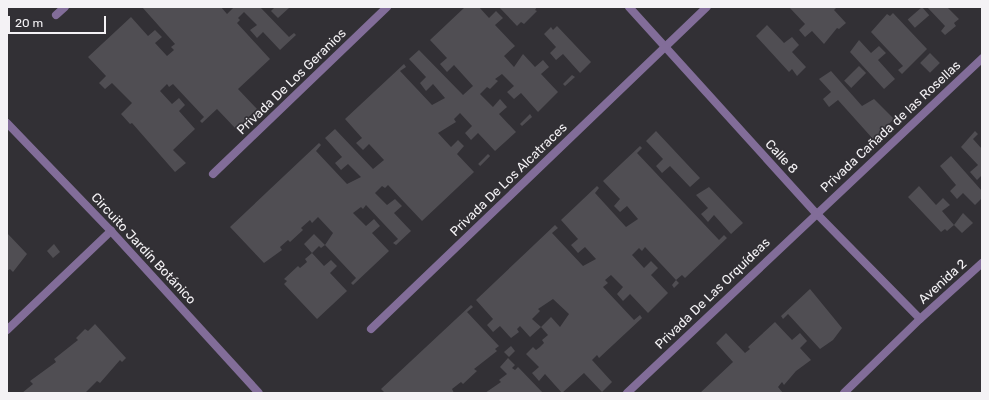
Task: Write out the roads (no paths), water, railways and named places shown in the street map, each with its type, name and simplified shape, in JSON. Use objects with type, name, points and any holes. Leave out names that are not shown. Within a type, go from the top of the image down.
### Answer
[{"type":"street","points":[[56,15],[65,7]]},
{"type":"street","name":"Privada De Los Geranios","points":[[213,174],[387,7]]},
{"type":"street","name":"Calle 8","points":[[628,7],[816,212],[920,319]]},
{"type":"street","name":"Privada De Los Alcatraces","points":[[371,329],[707,7]]},
{"type":"street","name":"Privada Cañada de las Rosellas","points":[[816,212],[982,58]]},
{"type":"street","name":"Circuito Jardín Botánico","points":[[7,123],[111,231],[259,393]]},
{"type":"street","name":"Privada De Las Orquídeas","points":[[627,393],[816,212]]},
{"type":"street","points":[[7,330],[111,231]]},
{"type":"street","name":"Avenida 2","points":[[844,393],[920,319],[982,263]]}]
